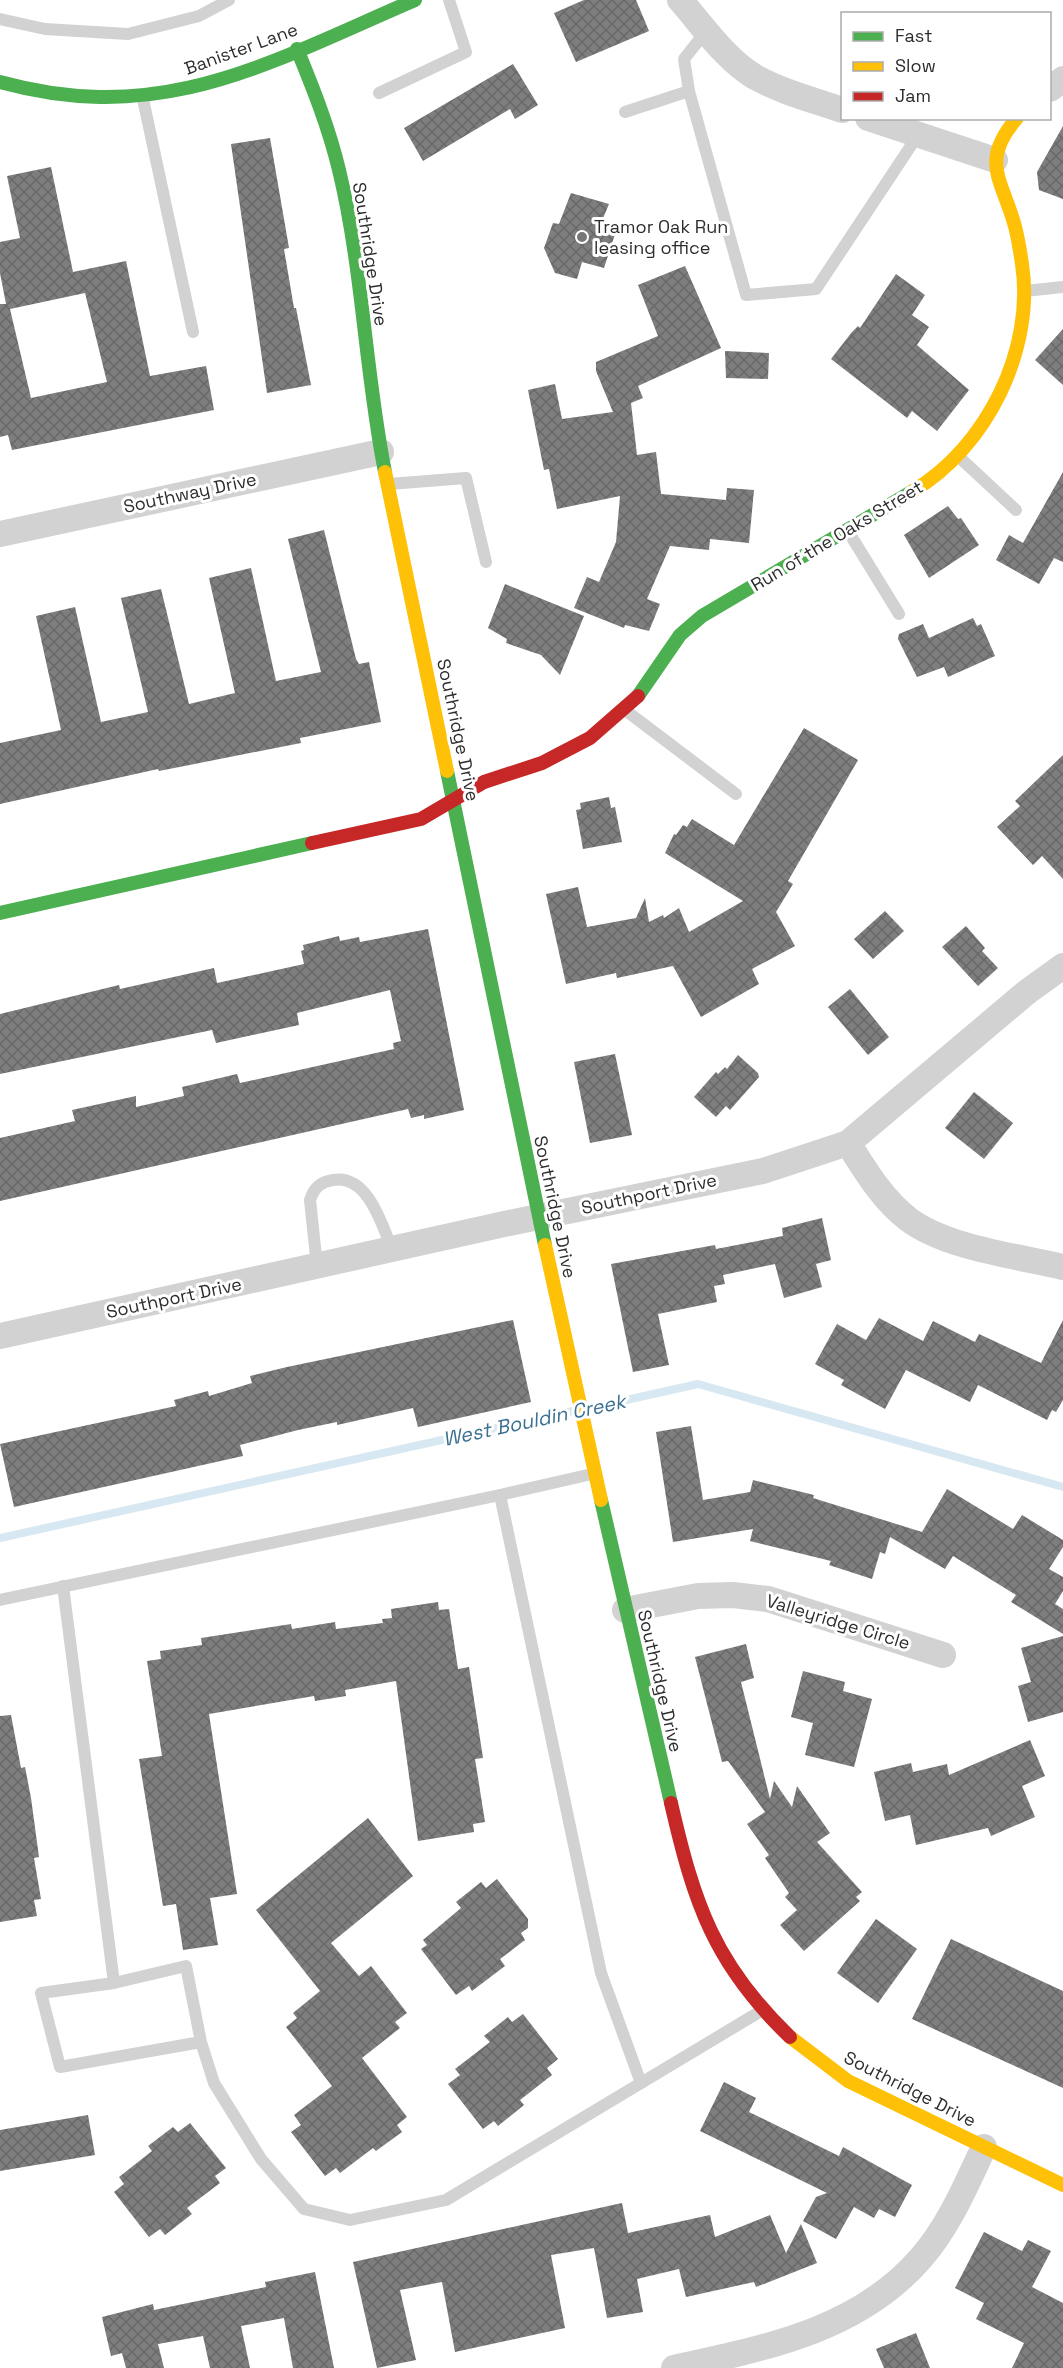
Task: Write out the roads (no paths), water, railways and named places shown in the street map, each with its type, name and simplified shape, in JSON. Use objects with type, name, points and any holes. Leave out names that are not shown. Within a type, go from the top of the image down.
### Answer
[{"type":"street","name":"Banister Lane","points":[[0,82],[67,96],[142,95],[211,83],[415,0]]},
{"type":"street","points":[[680,0],[727,54],[754,76],[786,91],[841,109]]},
{"type":"street","name":"Southridge Drive","points":[[297,49],[317,98],[339,170],[387,484],[454,800],[538,1217],[625,1610],[688,1875],[701,1917],[718,1950],[762,2010],[786,2036],[848,2081],[1063,2184]]},
{"type":"street","points":[[1051,88],[1063,79]]},
{"type":"street","points":[[874,120],[995,160]]},
{"type":"street","name":"Run of the Oaks Street","points":[[454,800],[484,782],[542,763],[590,738],[639,695],[680,635],[702,616],[927,483],[958,455],[989,412],[1013,363],[1025,310],[1014,223],[999,186],[995,160],[1004,133],[1015,120]]},
{"type":"street","name":"Southway Drive","points":[[0,534],[381,452]]},
{"type":"street","points":[[0,913],[421,819],[454,800]]},
{"type":"street","name":"Southport Drive","points":[[0,1336],[538,1217],[763,1171],[848,1143],[1027,992],[1063,966]]},
{"type":"street","points":[[848,1143],[878,1190],[909,1220],[938,1235],[964,1243],[1063,1267]]},
{"type":"street","name":"Valleyridge Circle","points":[[625,1610],[698,1596],[734,1595],[768,1599],[943,1654]]},
{"type":"street","points":[[674,2368],[776,2357],[877,2299],[921,2259],[949,2218],[984,2147]]},
{"type":"lane","points":[[0,19],[45,29],[128,34],[199,16],[229,0]]},
{"type":"lane","points":[[379,93],[466,52],[449,0]]},
{"type":"lane","points":[[707,30],[684,59],[689,91],[746,295],[816,289],[918,135]]},
{"type":"lane","points":[[625,112],[689,91]]},
{"type":"lane","points":[[142,95],[193,332]]},
{"type":"lane","points":[[1024,291],[1063,286]]},
{"type":"lane","points":[[958,455],[1017,510]]},
{"type":"lane","points":[[387,484],[466,478],[486,562]]},
{"type":"lane","points":[[847,530],[899,614]]},
{"type":"lane","points":[[624,710],[736,794]]},
{"type":"lane","points":[[316,1266],[310,1200],[314,1190],[324,1182],[337,1179],[361,1189],[375,1207],[392,1250]]},
{"type":"lane","points":[[0,1600],[595,1473]]},
{"type":"lane","points":[[500,1495],[601,1973],[641,2083]]},
{"type":"lane","points":[[63,1586],[114,1983]]},
{"type":"lane","points":[[201,2042],[60,2067],[41,1993],[114,1983],[186,1966],[201,2042],[214,2083],[261,2159],[304,2209],[350,2220],[446,2200],[762,2010]]},
{"type":"waterway","name":"West Bouldin Creek","points":[[586,1409],[698,1384],[1063,1487]]},
{"type":"waterway","name":"West Bouldin Creek","points":[[0,1538],[573,1411]]},
{"type":"place","name":"Tramor Oak Run leasing office","points":[[582,237]]}]
